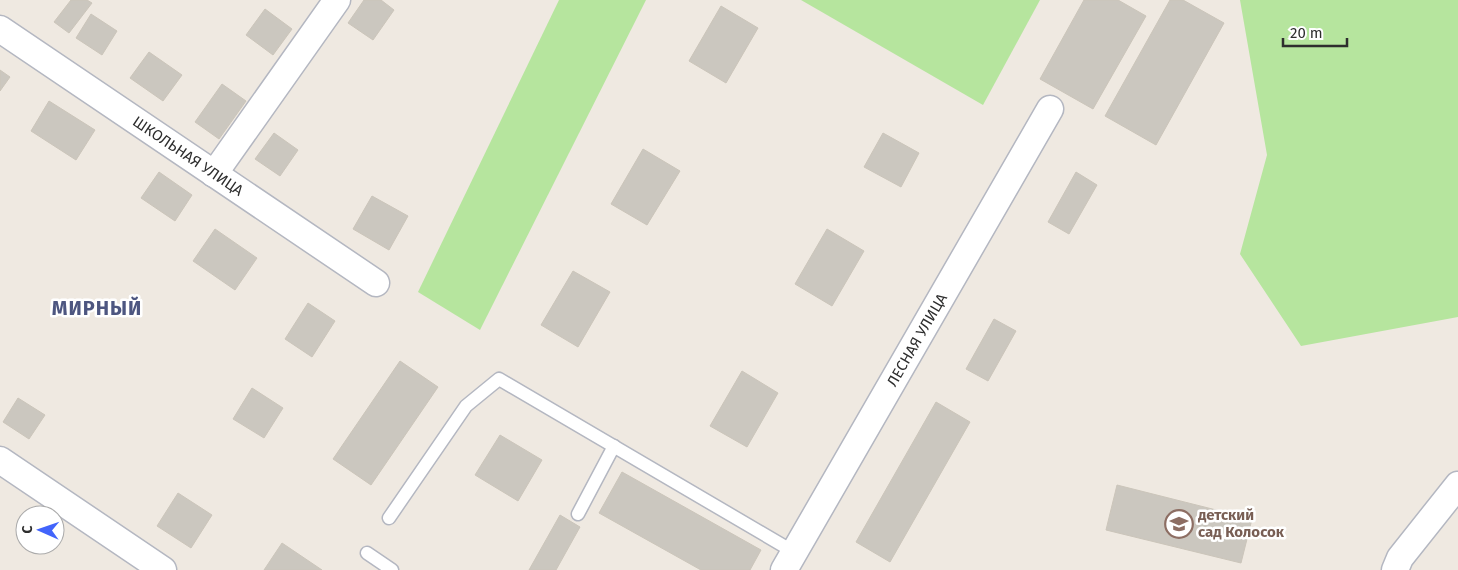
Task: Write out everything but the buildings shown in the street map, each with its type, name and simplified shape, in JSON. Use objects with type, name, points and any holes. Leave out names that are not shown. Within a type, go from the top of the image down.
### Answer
[{"type":"street","points":[[214,174],[337,0]]},
{"type":"street","name":"ШКОЛЬНАЯ УЛИЦА","points":[[0,29],[376,283]]},
{"type":"street","name":"ЛЕСНАЯ УЛИЦА","points":[[789,561],[1050,110]]},
{"type":"street","points":[[0,460],[163,570]]},
{"type":"street","points":[[1395,570],[1400,558],[1458,485]]},
{"type":"lane","points":[[389,518],[466,406],[500,379],[614,446],[789,561]]},
{"type":"lane","points":[[578,514],[614,446]]},
{"type":"lane","points":[[366,553],[392,570]]},
{"type":"green space","points":[[559,0],[646,0],[480,330],[418,292]]},
{"type":"green space","points":[[801,0],[1040,0],[983,105]]},
{"type":"green space","points":[[1240,0],[1458,0],[1458,317],[1301,346],[1240,254],[1267,155]]},
{"type":"place","name":"детский сад Колосок","points":[[1179,524]]},
{"type":"district","name":"МИРНЫЙ","points":[[97,308]]}]
